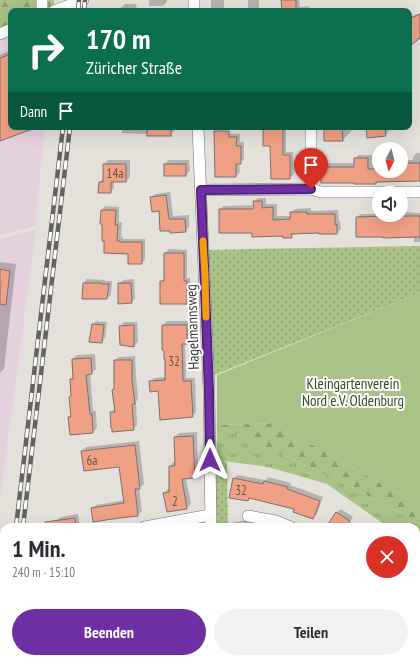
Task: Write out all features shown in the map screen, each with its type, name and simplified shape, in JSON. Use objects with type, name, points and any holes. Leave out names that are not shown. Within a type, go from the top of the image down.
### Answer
[{"type":"street","points":[[62,8],[83,0]]},
{"type":"street","name":"Hagelmannsweg","points":[[198,130],[209,391],[211,523]]},
{"type":"street","points":[[311,130],[311,189]]},
{"type":"street","points":[[201,190],[311,189],[321,192],[418,192]]},
{"type":"street","points":[[167,523],[210,515]]},
{"type":"street","points":[[248,516],[281,523]]},
{"type":"shaded area","points":[[8,30],[8,130],[45,130],[35,226],[0,235],[0,34]]},
{"type":"shaded area","points":[[36,230],[0,499],[0,239]]},
{"type":"green space","points":[[0,0],[54,0],[54,6],[52,8],[8,8],[8,29],[0,32]]},
{"type":"green space","points":[[420,246],[420,292],[209,377],[203,250]]},
{"type":"green space","name":"Kleingartenverein Nord e.V. Oldenburg","points":[[420,292],[420,506],[274,423],[217,425],[217,375]]},
{"type":"green space","points":[[274,423],[420,506],[420,523],[416,523],[343,482],[217,425]]},
{"type":"green space","points":[[217,425],[343,482],[416,523],[382,523],[327,484],[268,467],[217,460]]},
{"type":"green space","points":[[210,460],[227,462],[228,523],[211,523]]},
{"type":"building","points":[[281,0],[296,0],[296,8],[282,8]]},
{"type":"building","points":[[420,14],[420,38],[412,45],[412,18]]},
{"type":"building","points":[[8,55],[8,130],[30,130],[0,141],[0,58]]},
{"type":"building","points":[[147,130],[171,130],[171,136],[147,136]]},
{"type":"building","points":[[263,130],[283,130],[283,155],[290,155],[290,179],[271,179],[270,146],[263,146]]},
{"type":"building","points":[[324,130],[342,130],[343,141],[324,141]]},
{"type":"building","points":[[366,130],[385,130],[386,136],[367,138]]},
{"type":"building","points":[[214,131],[229,131],[229,137],[237,137],[236,146],[241,146],[241,164],[236,164],[236,177],[215,177]]},
{"type":"building","points":[[354,158],[368,158],[368,169],[372,169],[372,178],[408,178],[408,163],[420,163],[420,181],[376,182],[376,184],[321,183],[320,167],[354,167]]},
{"type":"building","points":[[103,164],[126,164],[126,182],[111,182],[111,193],[98,193],[99,182],[103,182]]},
{"type":"building","points":[[164,164],[186,164],[186,176],[164,176]]},
{"type":"building","points":[[166,195],[169,219],[185,219],[186,232],[170,233],[170,231],[160,231],[159,211],[152,212],[150,197]]},
{"type":"building","points":[[253,201],[262,201],[262,208],[273,207],[273,220],[290,219],[290,212],[307,212],[307,214],[335,214],[337,234],[291,234],[292,238],[283,238],[283,236],[252,237],[252,233],[219,233],[219,209],[252,209],[254,208]]},
{"type":"building","points":[[101,210],[116,210],[115,225],[118,225],[117,241],[142,242],[142,264],[128,264],[128,254],[104,253],[102,224],[100,224]]},
{"type":"building","points":[[372,216],[372,222],[408,222],[408,216],[420,216],[420,237],[356,237],[356,217]]},
{"type":"building","points":[[164,253],[184,253],[184,281],[187,281],[187,304],[160,304],[160,281],[164,281]]},
{"type":"building","points":[[0,269],[10,271],[6,305],[0,304]]},
{"type":"building","points":[[83,283],[109,284],[107,299],[82,299]]},
{"type":"building","points":[[118,283],[131,283],[132,303],[118,304]]},
{"type":"building","points":[[92,324],[104,325],[102,343],[89,342]]},
{"type":"building","points":[[134,325],[134,347],[120,345],[119,326]]},
{"type":"building","points":[[162,325],[187,325],[187,344],[182,344],[183,381],[191,381],[193,417],[160,420],[158,391],[150,392],[149,381],[165,380],[165,359],[164,351],[162,350]]},
{"type":"building","points":[[91,358],[92,374],[86,375],[90,414],[92,414],[93,433],[70,435],[68,417],[71,417],[69,397],[71,396],[70,379],[73,379],[72,359]]},
{"type":"building","points":[[114,360],[132,360],[132,380],[135,404],[132,404],[134,430],[112,432],[110,412],[115,412],[112,390],[114,389]]},
{"type":"building","points":[[193,436],[195,478],[182,479],[187,509],[167,512],[163,493],[169,492],[169,466],[175,466],[174,437]]},
{"type":"building","points":[[135,445],[140,489],[135,489],[138,516],[93,522],[91,508],[124,503],[119,467],[84,471],[81,451]]},
{"type":"building","points":[[233,478],[263,484],[264,481],[288,487],[287,489],[320,501],[313,519],[293,512],[294,509],[249,498],[248,501],[229,498]]},
{"type":"building","points":[[336,512],[350,521],[349,523],[329,523]]},
{"type":"building","points":[[75,518],[76,523],[45,523]]},
{"type":"railway","points":[[78,8],[79,0]]},
{"type":"railway","points":[[84,8],[85,0]]},
{"type":"railway","points":[[16,523],[63,130]]},
{"type":"railway","points":[[23,523],[70,130]]},
{"type":"slow traffic","points":[[203,241],[206,317]]},
{"type":"route","points":[[210,460],[209,391],[201,190],[311,189]]}]
